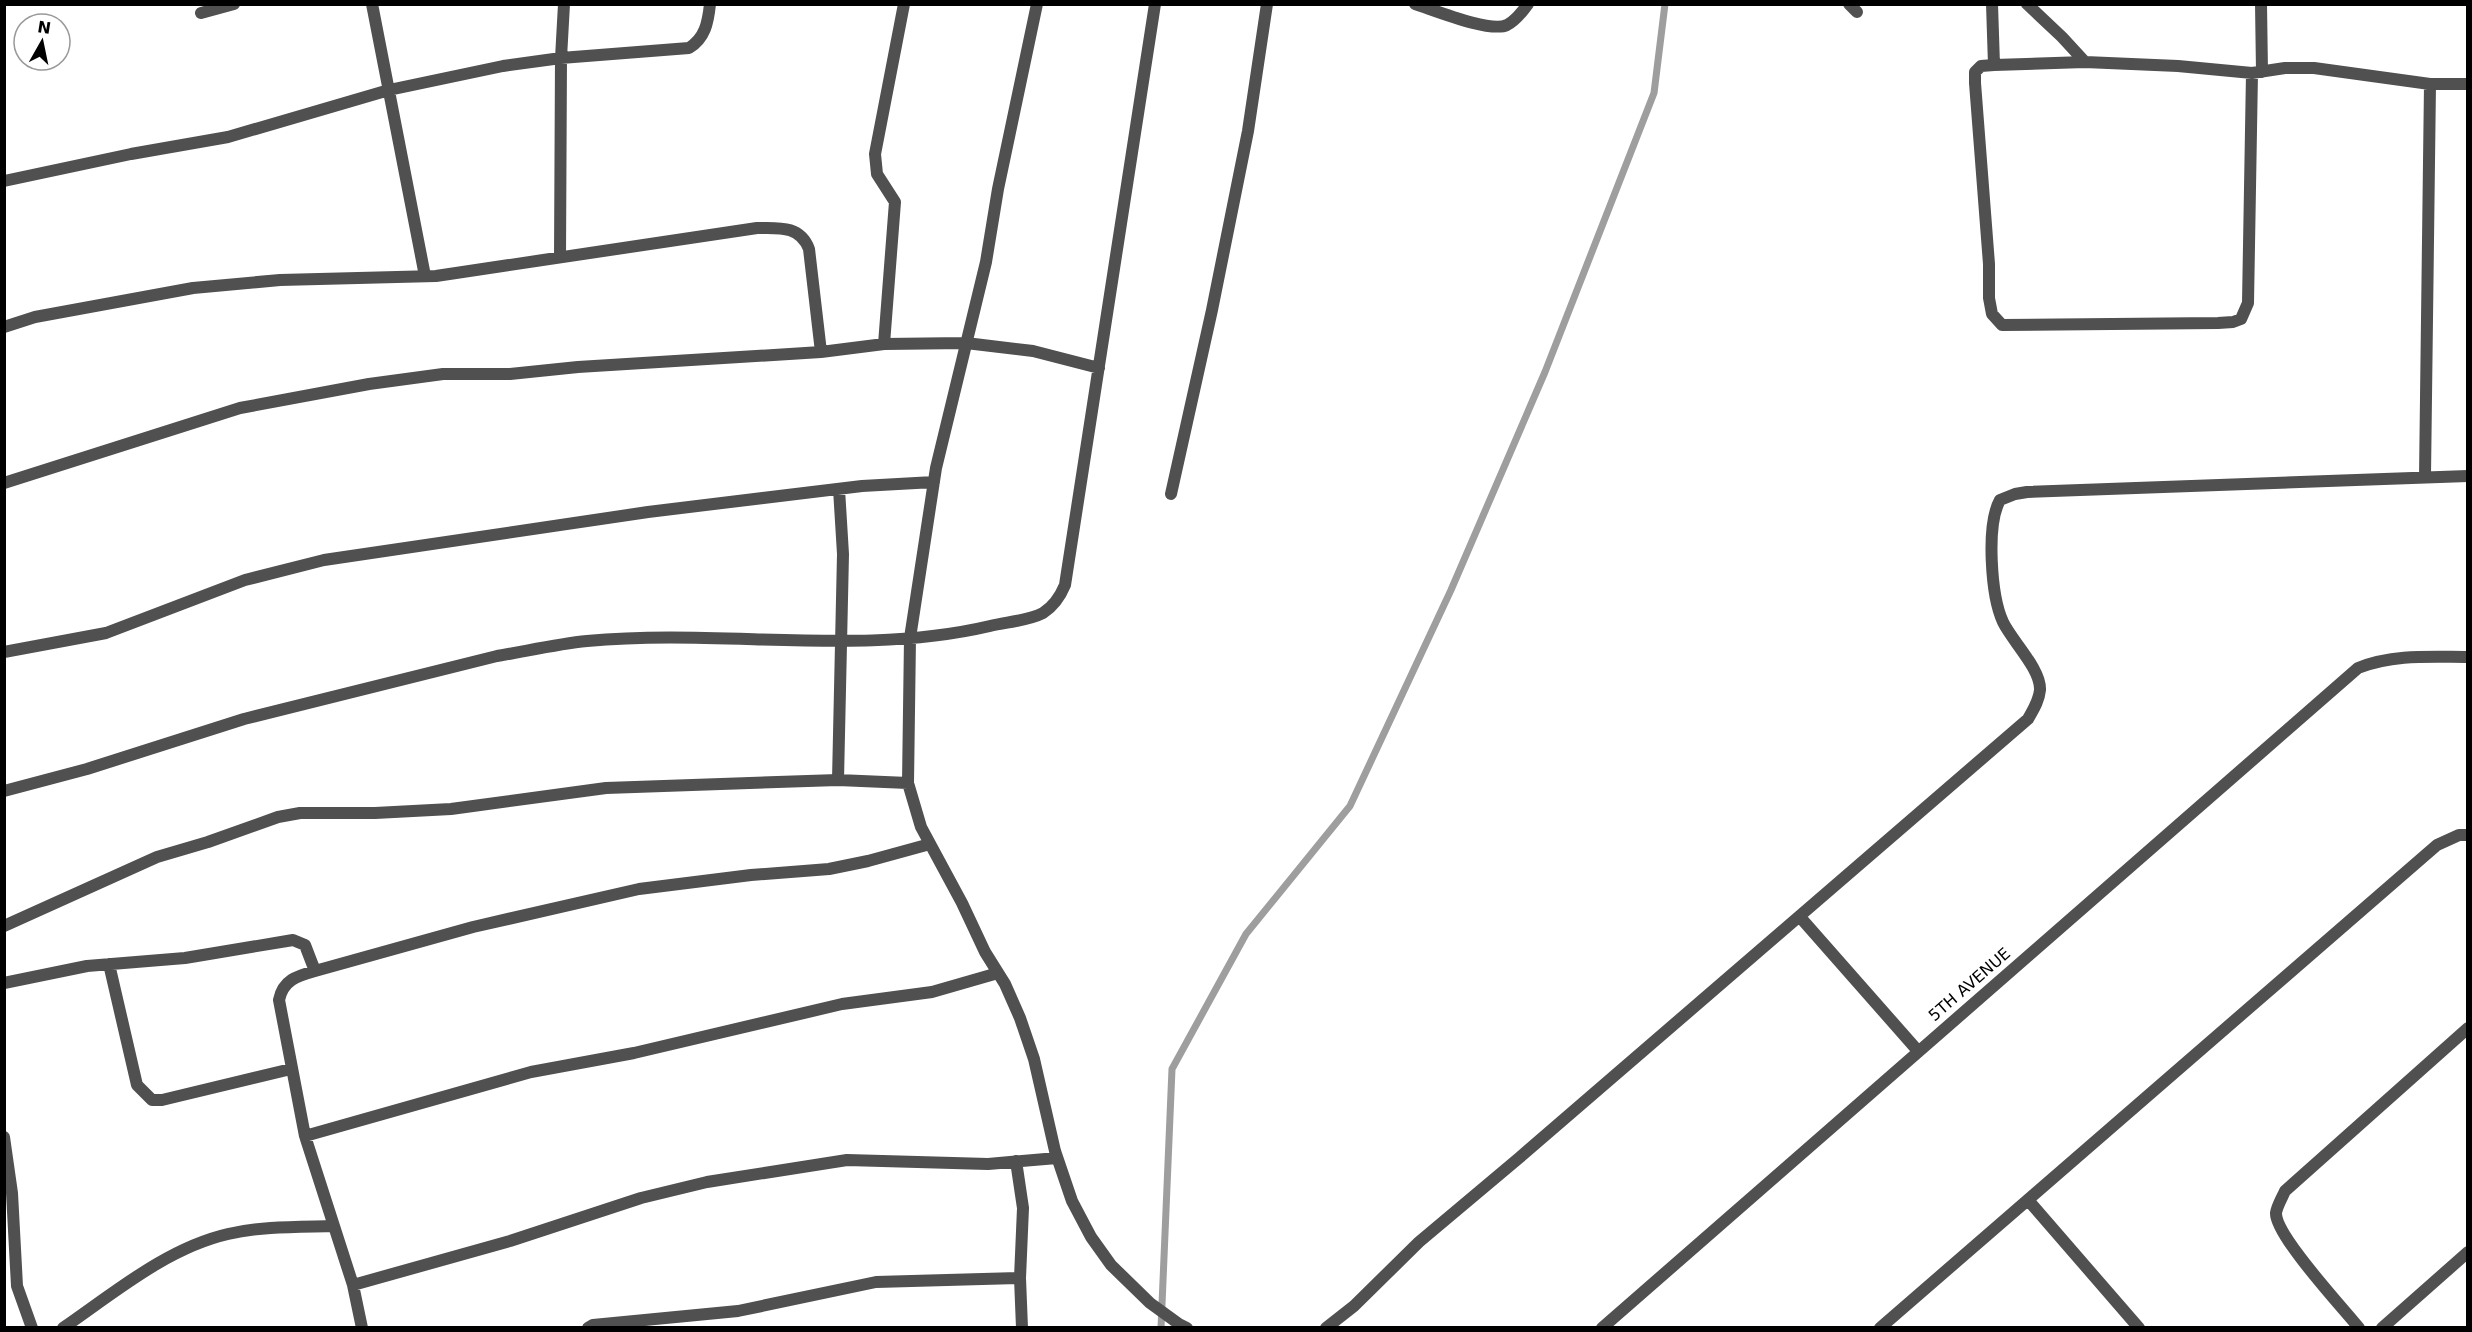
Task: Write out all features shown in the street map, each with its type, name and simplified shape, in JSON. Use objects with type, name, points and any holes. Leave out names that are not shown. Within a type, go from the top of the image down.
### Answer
[{"type":"street","points":[[201,13],[234,4]]},
{"type":"street","points":[[372,4],[425,276]]},
{"type":"street","points":[[560,256],[561,58],[564,4]]},
{"type":"street","points":[[4,181],[131,154],[228,137],[389,90],[503,66],[561,58],[689,48],[698,42],[704,31],[710,4]]},
{"type":"street","points":[[884,344],[895,202],[877,174],[875,154],[904,4]]},
{"type":"street","points":[[1037,4],[998,189],[986,262],[951,401],[934,482],[910,638],[908,783],[921,827],[1020,1018],[1034,1059],[1057,1158],[1072,1201],[1091,1237],[1111,1265],[1150,1303],[1187,1328]]},
{"type":"street","points":[[4,791],[87,769],[244,719],[497,656],[587,641],[703,638],[841,640],[910,638],[971,630],[1040,614],[1053,606],[1065,585],[1155,4]]},
{"type":"street","points":[[1171,494],[1212,310],[1248,131],[1267,4]]},
{"type":"street","points":[[1415,4],[1441,8],[1484,25],[1500,26],[1513,21],[1528,4]]},
{"type":"street","points":[[1992,4],[1994,65]]},
{"type":"street","points":[[2027,4],[2085,62]]},
{"type":"street","points":[[2261,4],[2257,72],[2248,303],[2241,319],[2218,323],[2001,325],[1992,314],[1989,298],[1989,264],[1975,83],[1976,72],[1981,66],[2085,62],[2257,72],[2284,68],[2314,68],[2430,84],[2468,84]]},
{"type":"street","points":[[2425,476],[2430,84]]},
{"type":"street","points":[[4,327],[35,317],[194,288],[280,280],[425,276],[757,228],[789,229],[806,240],[810,249],[821,352]]},
{"type":"street","points":[[4,483],[240,408],[369,384],[443,374],[510,374],[578,367],[821,352],[884,344],[966,343],[1033,351],[1099,368]]},
{"type":"street","points":[[1326,1328],[1354,1306],[1443,1221],[2028,719],[2036,706],[2040,689],[2036,673],[2003,621],[1994,591],[1991,564],[1997,506],[2000,500],[2027,492],[2468,476]]},
{"type":"street","points":[[4,652],[106,633],[245,580],[324,560],[423,543],[648,512],[839,489],[934,482]]},
{"type":"street","points":[[838,780],[843,554],[839,489]]},
{"type":"street","name":"5TH AVENUE","points":[[1602,1328],[2358,668],[2379,660],[2402,657],[2468,657]]},
{"type":"street","points":[[4,926],[157,857],[278,817],[300,813],[375,813],[450,809],[606,788],[838,780],[908,783]]},
{"type":"street","points":[[1880,1328],[2437,845],[2459,836],[2468,835]]},
{"type":"street","points":[[362,1328],[352,1285],[305,1136],[279,1000],[281,988],[295,977],[473,927],[639,889],[751,875],[829,869],[930,844]]},
{"type":"street","points":[[1800,917],[1918,1051]]},
{"type":"street","points":[[4,983],[73,968],[185,958],[293,940],[305,945],[315,971]]},
{"type":"street","points":[[110,964],[138,1085],[152,1100],[162,1100],[291,1069]]},
{"type":"street","points":[[305,1136],[531,1072],[634,1053],[842,1004],[932,992],[998,974]]},
{"type":"street","points":[[2360,1328],[2286,1239],[2276,1215],[2279,1204],[2285,1191],[2468,1028]]},
{"type":"street","points":[[4,1137],[13,1203],[17,1286],[32,1328]]},
{"type":"street","points":[[352,1285],[510,1240],[641,1198],[707,1182],[847,1160],[898,1160],[945,1164],[1057,1158]]},
{"type":"street","points":[[1016,1161],[1023,1208],[1020,1278],[1023,1328]]},
{"type":"street","points":[[2028,1200],[2139,1328]]},
{"type":"street","points":[[63,1328],[142,1273],[191,1247],[225,1234],[334,1226]]},
{"type":"street","points":[[2382,1328],[2468,1252]]},
{"type":"street","points":[[588,1328],[593,1325],[738,1311],[876,1282],[1020,1278]]},
{"type":"waterway","points":[[1161,1328],[1172,1069],[1246,934],[1350,806],[1451,590],[1545,372],[1654,93],[1665,4]]}]
